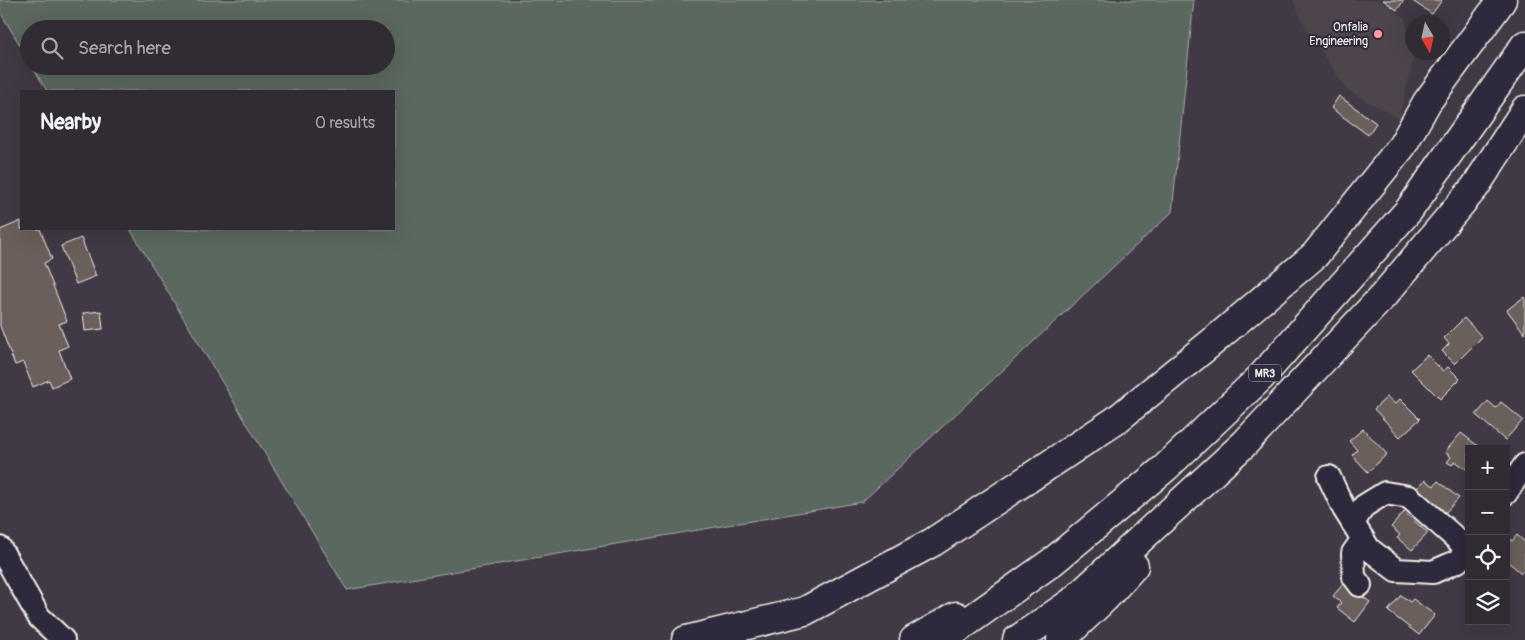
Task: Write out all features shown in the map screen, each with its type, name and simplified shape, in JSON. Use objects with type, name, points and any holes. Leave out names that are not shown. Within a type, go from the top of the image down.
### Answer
[{"type":"main road","points":[[686,640],[805,611],[933,542],[1115,421],[1315,255],[1402,146],[1427,102],[1502,0]]},
{"type":"main road","name":"MR3","points":[[942,640],[1052,562],[1165,468],[1261,377],[1408,210],[1525,45]]},
{"type":"main road","name":"MR3","points":[[1017,640],[1072,602],[1244,444],[1383,296],[1469,194],[1525,110]]},
{"type":"main road","points":[[1061,640],[1106,598],[1244,444]]},
{"type":"main road","points":[[914,640],[1052,562]]},
{"type":"street","points":[[1508,490],[1525,465]]},
{"type":"street","points":[[1329,478],[1369,549],[1396,570],[1433,572],[1458,561],[1465,552]]},
{"type":"street","points":[[1360,585],[1354,577],[1352,553],[1364,506],[1385,494],[1409,497],[1465,545]]},
{"type":"street","points":[[0,548],[39,617],[63,640]]},
{"type":"shaded area","points":[[1293,0],[1379,0],[1405,18],[1405,60],[1413,61],[1399,118],[1347,90],[1306,29]]},
{"type":"green space","points":[[0,0],[1194,0],[1172,212],[862,502],[347,590],[131,230],[395,230],[395,90],[46,90],[37,75],[395,75],[395,20],[20,20],[20,45],[0,12]]},
{"type":"building","points":[[1383,0],[1404,0],[1397,10]]},
{"type":"building","points":[[1411,0],[1442,0],[1432,14]]},
{"type":"building","points":[[1339,96],[1376,123],[1368,135],[1331,108]]},
{"type":"building","points":[[20,221],[20,230],[40,230],[52,259],[44,263],[67,321],[59,324],[68,346],[59,350],[70,379],[52,387],[49,380],[33,387],[23,362],[15,365],[0,326],[0,230]]},
{"type":"building","points":[[81,238],[96,276],[76,284],[61,246]]},
{"type":"building","points":[[1524,297],[1525,300],[1525,334],[1507,310]]},
{"type":"building","points":[[101,311],[103,329],[85,331],[83,313]]},
{"type":"building","points":[[1464,318],[1482,337],[1455,364],[1442,351],[1449,344],[1444,338]]},
{"type":"building","points":[[1427,355],[1443,371],[1448,367],[1460,379],[1440,399],[1411,370]]},
{"type":"building","points":[[1387,397],[1395,404],[1400,399],[1420,419],[1400,437],[1374,409]]},
{"type":"building","points":[[1488,401],[1496,408],[1501,402],[1523,420],[1505,440],[1476,415]]},
{"type":"building","points":[[1363,429],[1387,454],[1368,472],[1352,455],[1357,450],[1349,441]]},
{"type":"building","points":[[1461,433],[1477,445],[1465,445],[1465,468],[1455,461],[1452,465],[1447,462],[1451,457],[1445,452]]},
{"type":"building","points":[[1425,480],[1434,486],[1438,481],[1459,498],[1444,514],[1414,491]]},
{"type":"building","points":[[1404,512],[1428,533],[1412,550],[1397,538],[1400,535],[1391,527]]},
{"type":"building","points":[[1517,535],[1525,542],[1525,568],[1521,573],[1510,563],[1510,539],[1512,541]]},
{"type":"building","points":[[1344,583],[1370,602],[1355,622],[1337,608],[1341,603],[1333,596]]},
{"type":"building","points":[[1401,595],[1410,602],[1413,599],[1435,615],[1419,635],[1388,611]]},
{"type":"place","name":"Onfalia Engineering","points":[[1378,34]]}]
